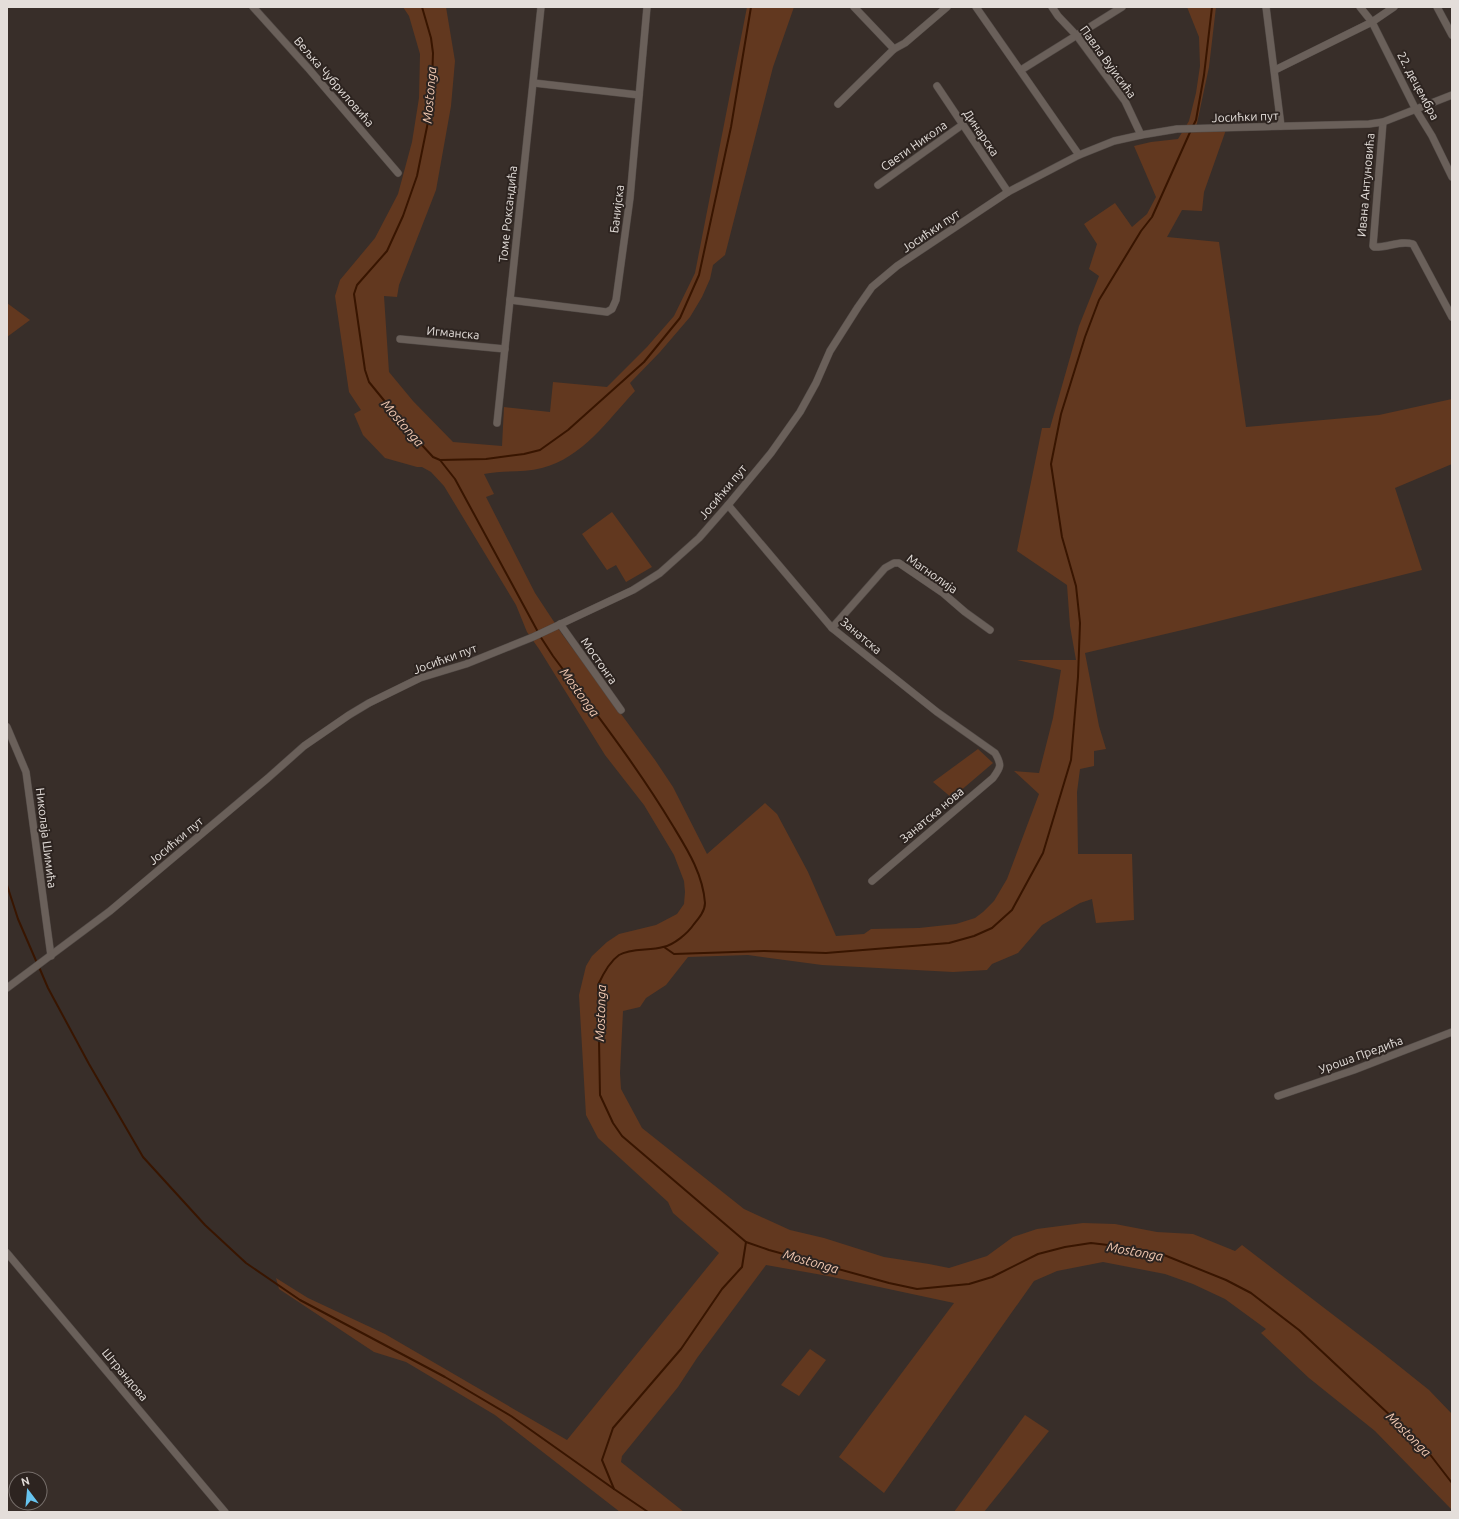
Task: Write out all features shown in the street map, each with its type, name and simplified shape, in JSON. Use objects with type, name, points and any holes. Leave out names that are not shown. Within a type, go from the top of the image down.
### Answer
[{"type":"street","name":"Вељка Чубриловића","points":[[253,7],[308,68],[398,173]]},
{"type":"street","name":"Томе Роксандића","points":[[497,423],[541,7]]},
{"type":"street","name":"Банијска","points":[[510,300],[607,312],[612,309],[616,300],[629,205],[647,7]]},
{"type":"street","points":[[854,7],[894,49]]},
{"type":"street","points":[[838,104],[894,49],[906,44],[947,7]]},
{"type":"street","points":[[976,7],[1079,155]]},
{"type":"street","name":"Павла Вујисића","points":[[1052,7],[1058,16],[1077,36],[1125,101],[1141,135]]},
{"type":"street","points":[[1021,70],[1122,7]]},
{"type":"street","points":[[1266,7],[1281,126]]},
{"type":"street","name":"22. децембра","points":[[1360,7],[1372,22],[1416,110],[1432,136],[1452,177]]},
{"type":"street","points":[[1275,70],[1372,22],[1394,7]]},
{"type":"street","points":[[1438,7],[1452,35]]},
{"type":"street","points":[[534,83],[639,95]]},
{"type":"street","name":"Динарска","points":[[937,86],[1008,192]]},
{"type":"street","name":"Јосићки пут","points":[[7,988],[110,911],[304,746],[349,715],[369,703],[420,678],[466,664],[533,637],[633,590],[660,573],[699,538],[771,453],[796,418],[816,383],[830,351],[872,287],[897,266],[1008,192],[1079,155],[1114,142],[1141,135],[1177,129],[1368,124],[1383,122],[1452,95]]},
{"type":"street","name":"Ивана Антуновића","points":[[1383,122],[1373,246],[1383,248],[1408,243],[1413,244],[1452,316]]},
{"type":"street","name":"Свети Никола","points":[[878,185],[962,125]]},
{"type":"street","name":"Игманска","points":[[400,339],[505,349]]},
{"type":"street","name":"Занатска","points":[[728,505],[832,628],[937,712],[995,753],[1000,762]]},
{"type":"street","name":"Магнолија","points":[[832,628],[885,568],[894,563],[899,563],[942,593],[990,630]]},
{"type":"street","name":"Мостонга","points":[[557,625],[621,710]]},
{"type":"street","name":"Николаја Шимића","points":[[7,727],[26,772],[48,958]]},
{"type":"street","name":"Занатска нова","points":[[872,881],[993,778],[1000,768],[1000,762]]},
{"type":"street","name":"Уроша Предића","points":[[1278,1096],[1354,1070],[1452,1032]]},
{"type":"street","name":"Штрандова","points":[[7,1253],[225,1512]]},
{"type":"shaded area","points":[[403,7],[446,7],[455,61],[451,106],[436,190],[399,285],[397,297],[384,296],[389,372],[413,401],[453,442],[502,446],[504,407],[550,412],[553,382],[607,387],[647,347],[674,316],[695,273],[747,7],[794,7],[773,67],[725,255],[713,265],[710,279],[702,297],[690,317],[660,352],[630,383],[635,391],[582,447],[570,456],[542,468],[484,474],[494,494],[486,497],[535,593],[562,634],[655,760],[673,787],[707,854],[765,803],[777,814],[808,872],[836,936],[864,934],[871,929],[919,928],[956,924],[975,918],[994,901],[1007,879],[1039,794],[1014,771],[1039,773],[1053,718],[1061,670],[1017,660],[1076,660],[1070,626],[1067,585],[1017,551],[1042,428],[1050,428],[1079,326],[1099,276],[1089,269],[1097,244],[1084,224],[1115,203],[1132,227],[1147,214],[1156,197],[1134,146],[1151,142],[1178,139],[1189,121],[1196,93],[1200,66],[1199,37],[1187,7],[1216,7],[1209,67],[1196,128],[1227,127],[1204,192],[1202,211],[1182,210],[1167,237],[1219,242],[1246,427],[1379,415],[1452,399],[1452,464],[1395,488],[1422,570],[1085,653],[1099,726],[1106,749],[1094,751],[1094,766],[1080,769],[1077,792],[1078,854],[1132,854],[1134,920],[1096,923],[1092,899],[1080,903],[1042,925],[1018,953],[992,964],[987,970],[953,972],[822,965],[748,955],[688,957],[666,985],[646,998],[640,1007],[623,1011],[620,1073],[621,1089],[642,1128],[744,1209],[790,1230],[824,1238],[884,1257],[949,1268],[987,1256],[1013,1237],[1037,1229],[1083,1223],[1115,1224],[1157,1232],[1193,1234],[1235,1251],[1242,1245],[1429,1390],[1452,1414],[1452,1510],[1375,1431],[1309,1378],[1261,1333],[1266,1329],[1225,1299],[1193,1284],[1165,1274],[1103,1262],[1057,1271],[1034,1281],[884,1493],[839,1457],[954,1303],[828,1276],[766,1265],[697,1358],[678,1387],[622,1456],[621,1462],[684,1512],[620,1512],[495,1415],[406,1362],[374,1352],[279,1289],[276,1278],[308,1298],[385,1334],[567,1440],[719,1253],[673,1213],[668,1202],[598,1138],[586,1115],[579,995],[586,966],[592,956],[607,942],[619,934],[656,925],[677,914],[684,904],[685,892],[684,881],[674,855],[644,805],[605,755],[527,632],[516,605],[444,486],[431,472],[422,467],[385,458],[363,435],[354,414],[361,410],[349,392],[335,296],[340,280],[375,238],[398,194],[412,142],[419,98],[420,54],[409,16]]},
{"type":"shaded area","points":[[7,303],[30,320],[7,337]]},
{"type":"shaded area","points":[[612,512],[652,567],[626,582],[616,565],[607,570],[582,534]]},
{"type":"shaded area","points":[[978,749],[993,763],[952,798],[933,782]]},
{"type":"shaded area","points":[[810,1349],[826,1360],[799,1396],[781,1385]]},
{"type":"shaded area","points":[[1025,1415],[1049,1431],[984,1512],[954,1512]]},
{"type":"waterway","name":"Mostonga","points":[[422,7],[431,38],[433,53],[430,112],[417,176],[403,216],[387,251],[357,285],[354,294],[365,370],[369,382],[409,431],[433,457],[440,460],[455,479],[538,632]]},
{"type":"waterway","points":[[440,460],[486,459],[524,454],[540,450],[568,430],[644,362],[680,318],[699,275],[731,127],[751,7]]},
{"type":"waterway","points":[[1193,126],[1196,120],[1204,75],[1212,7]]},
{"type":"waterway","points":[[664,947],[674,954],[764,951],[826,953],[949,943],[974,936],[992,928],[1012,910],[1043,853],[1071,760],[1078,677],[1080,623],[1076,586],[1062,537],[1051,464],[1061,414],[1085,337],[1099,300],[1141,231],[1152,217],[1191,130]]},
{"type":"waterway","name":"Mostonga","points":[[540,636],[553,656],[630,760],[659,804],[694,862],[704,892],[705,906],[703,912],[684,935],[667,946],[629,951],[619,955],[609,965],[598,985],[600,1095],[613,1123],[622,1136],[746,1242],[769,1250],[889,1283],[917,1289],[969,1284],[992,1277],[1038,1254],[1065,1247],[1091,1243],[1159,1253],[1226,1280],[1251,1293],[1299,1330],[1425,1448],[1452,1483]]},
{"type":"waterway","points":[[7,885],[18,919],[37,963]]},
{"type":"waterway","points":[[39,967],[48,988],[89,1064],[143,1157],[205,1225],[246,1263],[300,1300],[445,1377],[511,1416],[614,1489]]},
{"type":"waterway","points":[[648,1512],[614,1489],[602,1460],[613,1428],[681,1349],[722,1289],[742,1267],[746,1242]]}]
